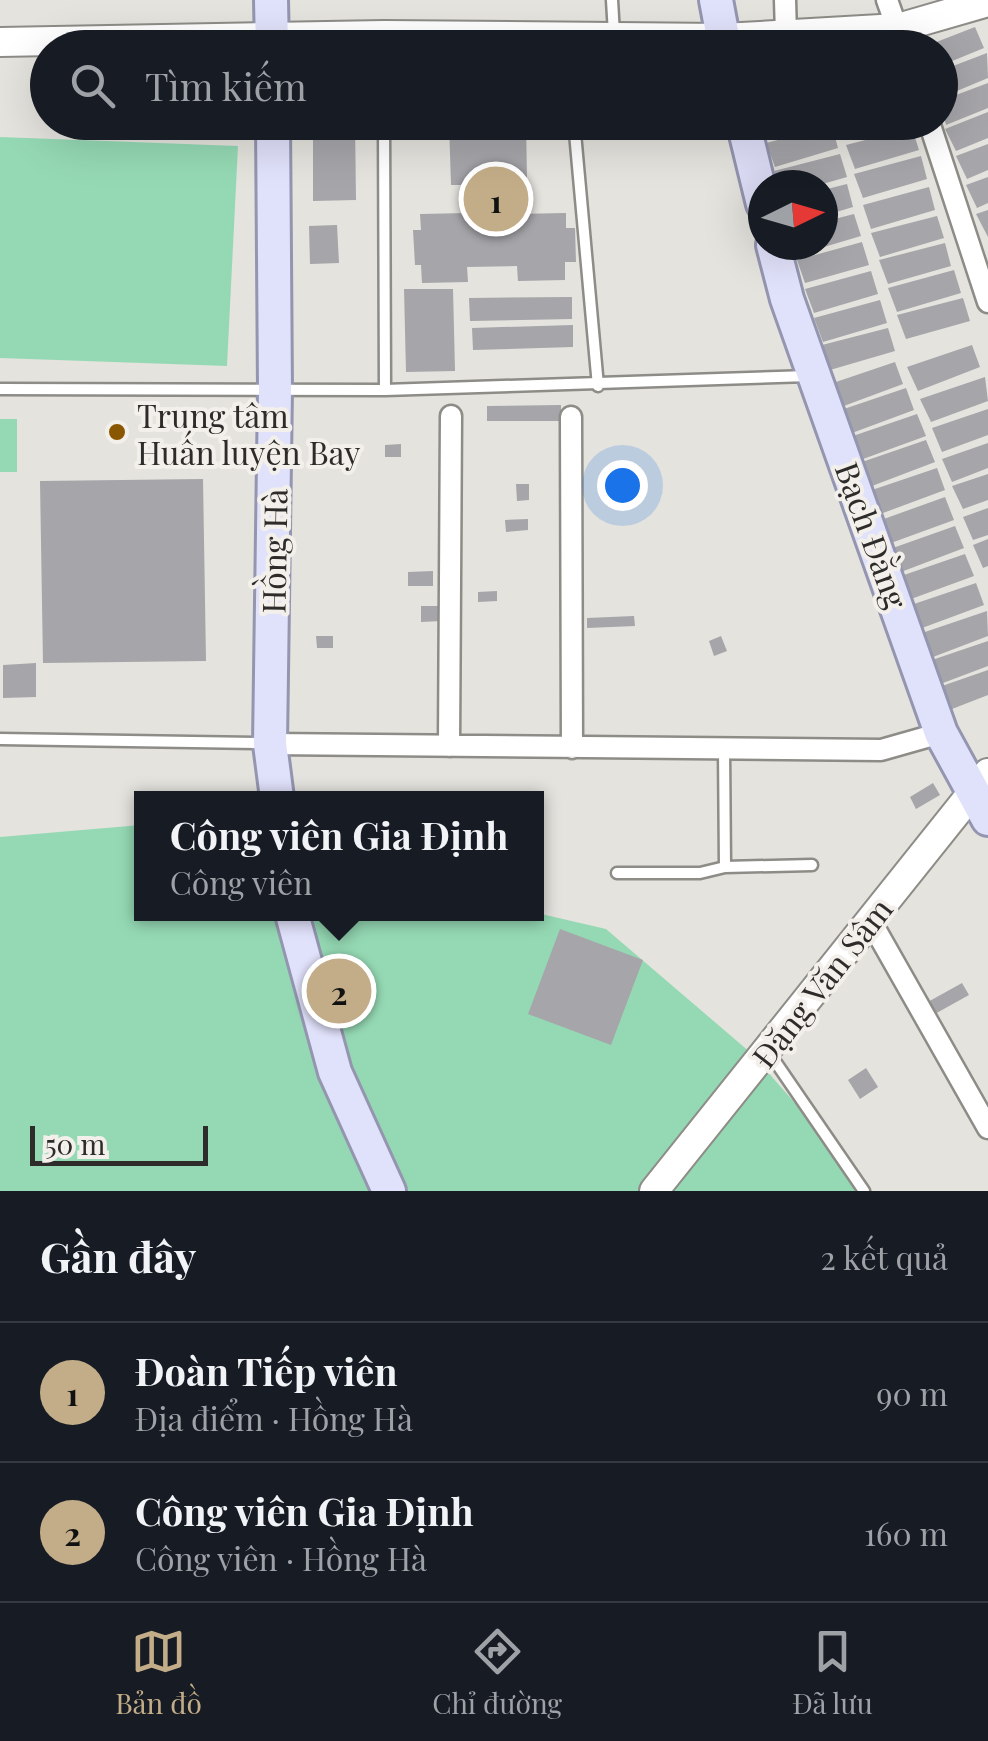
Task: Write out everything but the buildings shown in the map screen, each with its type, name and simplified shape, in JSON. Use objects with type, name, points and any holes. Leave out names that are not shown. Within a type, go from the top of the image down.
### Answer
[{"type":"main road","points":[[271,0],[272,30]]},
{"type":"main road","points":[[716,0],[722,30]]},
{"type":"main road","name":"Hồng Hà","points":[[273,140],[275,390],[270,744],[276,791]]},
{"type":"main road","points":[[748,140],[755,170]]},
{"type":"main road","name":"Bạch Đằng","points":[[778,260],[814,376],[898,604],[940,733],[983,794]]},
{"type":"main road","points":[[294,921],[334,1072],[389,1191]]},
{"type":"street","points":[[786,0],[786,30]]},
{"type":"street","points":[[887,0],[898,30]]},
{"type":"street","points":[[920,30],[988,2]]},
{"type":"street","points":[[0,42],[30,42]]},
{"type":"street","points":[[935,140],[988,302]]},
{"type":"street","points":[[449,746],[451,416]]},
{"type":"street","points":[[571,418],[572,748]]},
{"type":"street","points":[[270,744],[880,750],[940,733]]},
{"type":"street","name":"Đặng Văn Sâm","points":[[654,1191],[870,920],[983,794]]},
{"type":"street","points":[[870,920],[988,1128]]},
{"type":"lane","points":[[612,0],[614,30]]},
{"type":"lane","points":[[384,140],[385,390]]},
{"type":"lane","points":[[576,140],[598,386]]},
{"type":"lane","points":[[0,389],[385,390],[814,376]]},
{"type":"lane","points":[[0,739],[217,739],[270,744]]},
{"type":"lane","points":[[724,749],[725,866]]},
{"type":"lane","points":[[618,873],[812,865]]},
{"type":"lane","points":[[767,1050],[864,1191]]},
{"type":"green space","points":[[0,137],[238,146],[227,366],[0,358]]},
{"type":"green space","points":[[0,419],[17,419],[17,472],[0,472]]},
{"type":"green space","points":[[134,826],[134,921],[544,921],[544,915],[606,929],[751,1053],[872,1191],[0,1191],[0,837]]},
{"type":"place","name":"Đoàn Tiếp viên","points":[[496,199]]},
{"type":"place","name":"Trung tâm Huấn luyện Bay","points":[[117,432]]},
{"type":"place","name":"Công viên Gia Định","points":[[339,991]]}]
